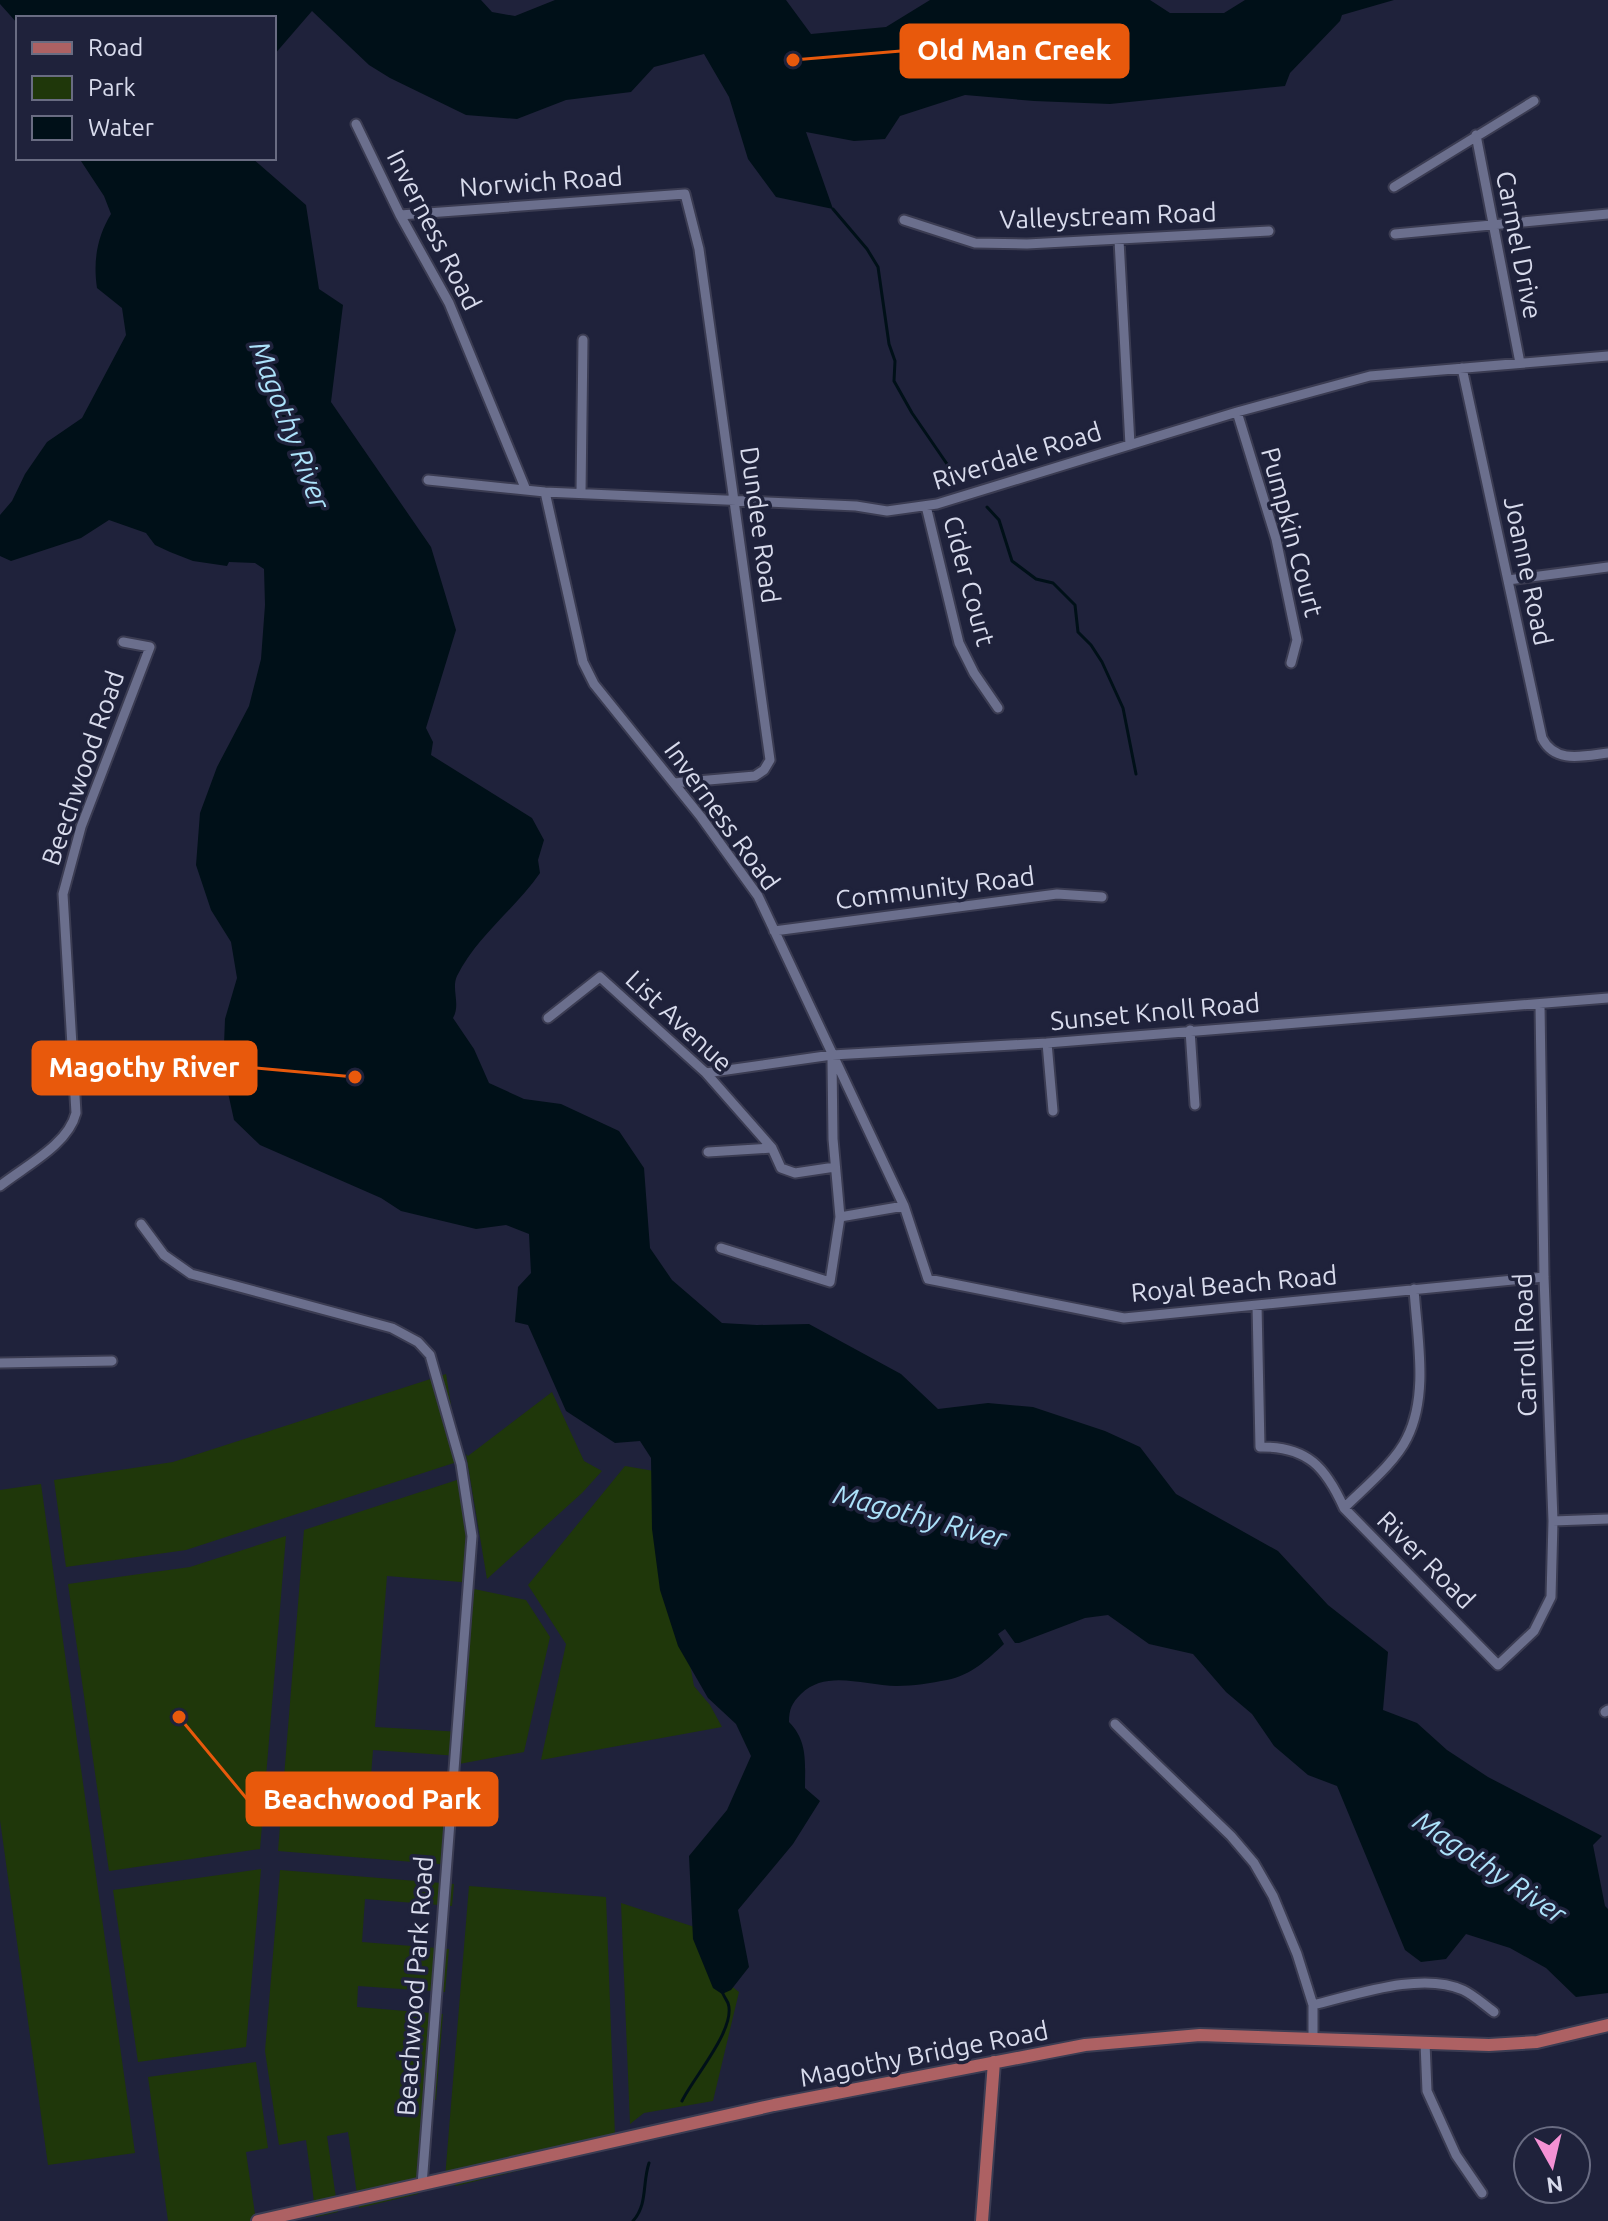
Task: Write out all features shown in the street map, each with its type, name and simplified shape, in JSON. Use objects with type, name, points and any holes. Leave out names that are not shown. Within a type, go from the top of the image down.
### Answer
[{"type":"main road","name":"Magothy Bridge Road","points":[[258,2221],[774,2105],[1085,2045],[1200,2035],[1489,2045],[1537,2042],[1608,2025]]},
{"type":"main road","points":[[982,2221],[994,2062]]},
{"type":"street","points":[[1394,187],[1534,101]]},
{"type":"street","name":"Inverness Road","points":[[356,124],[400,215],[449,303],[526,490]]},
{"type":"street","name":"Carmel Drive","points":[[1476,135],[1520,363]]},
{"type":"street","name":"Norwich Road","points":[[400,215],[685,194]]},
{"type":"street","name":"Dundee Road","points":[[674,783],[755,776],[764,770],[770,760],[699,249],[685,194]]},
{"type":"street","points":[[1395,234],[1608,214]]},
{"type":"street","name":"Valleystream Road","points":[[904,220],[975,243],[1027,244],[1269,231]]},
{"type":"street","points":[[1119,240],[1130,445]]},
{"type":"street","points":[[581,492],[583,340]]},
{"type":"street","name":"Riverdale Road","points":[[428,480],[545,492],[733,499],[856,506],[887,511],[926,506],[1237,412],[1370,376],[1608,356]]},
{"type":"street","name":"Joanne Road","points":[[1462,368],[1542,738],[1547,748],[1556,755],[1579,757],[1608,753]]},
{"type":"street","name":"Pumpkin Court","points":[[1237,412],[1282,569],[1297,640],[1291,663]]},
{"type":"street","name":"Inverness Road","points":[[545,492],[583,662],[606,702],[674,783],[758,896],[904,1206]]},
{"type":"street","name":"Cider Court","points":[[926,506],[959,643],[974,673],[998,708]]},
{"type":"street","points":[[1508,580],[1608,567]]},
{"type":"street","name":"Beechwood Road","points":[[0,1186],[58,1143],[74,1120],[63,894],[81,827],[150,647],[123,642]]},
{"type":"street","name":"Community Road","points":[[774,931],[1057,894],[1102,897]]},
{"type":"street","name":"List Avenue","points":[[548,1018],[600,977],[706,1073],[772,1148],[781,1168],[786,1172],[835,1167]]},
{"type":"street","name":"Sunset Knoll Road","points":[[706,1073],[832,1055],[1047,1043],[1608,998]]},
{"type":"street","name":"Carroll Road","points":[[1498,1665],[1534,1631],[1551,1597],[1553,1521],[1544,1277],[1540,1005]]},
{"type":"street","points":[[1190,1030],[1195,1105]]},
{"type":"street","points":[[1047,1043],[1053,1111]]},
{"type":"street","points":[[721,1248],[830,1282],[840,1217],[835,1167],[832,1055]]},
{"type":"street","points":[[708,1152],[772,1148]]},
{"type":"street","points":[[840,1217],[904,1206]]},
{"type":"street","name":"Royal Beach Road","points":[[904,1206],[928,1279],[1124,1318],[1544,1277]]},
{"type":"street","name":"Beachwood Park Road","points":[[141,1224],[164,1255],[191,1274],[392,1328],[418,1342],[430,1355],[445,1402],[461,1464],[472,1536],[422,2185]]},
{"type":"street","points":[[1344,1508],[1407,1440],[1420,1399],[1414,1289]]},
{"type":"street","name":"River Road","points":[[1257,1305],[1260,1447],[1281,1447],[1311,1459],[1331,1481],[1344,1508],[1498,1665]]},
{"type":"street","points":[[0,1363],[112,1361]]},
{"type":"street","points":[[1553,1521],[1608,1519]]},
{"type":"street","points":[[1115,1724],[1231,1836],[1254,1863],[1273,1896],[1313,2005],[1313,2039]]},
{"type":"street","points":[[1313,2005],[1396,1986],[1436,1984],[1463,1990],[1494,2012]]},
{"type":"street","points":[[1425,2043],[1427,2091],[1456,2155],[1482,2193]]},
{"type":"green space","points":[[446,1374],[460,1461],[186,1550],[66,1567],[54,1480],[173,1462]]},
{"type":"green space","points":[[552,1392],[584,1461],[602,1471],[487,1579],[466,1454],[468,1456]]},
{"type":"green space","points":[[625,1466],[654,1471],[694,1686],[710,1705],[722,1727],[541,1760],[566,1644],[528,1585]]},
{"type":"green space","points":[[463,1478],[476,1561],[474,1583],[387,1576],[375,1727],[462,1732],[474,1589],[526,1600],[550,1637],[524,1752],[459,1764],[459,1756],[373,1750],[368,1814],[455,1822],[451,1865],[278,1851],[304,1530]]},
{"type":"green space","points":[[41,1484],[135,2153],[48,2165],[0,1820],[0,1490]]},
{"type":"green space","points":[[286,1536],[260,1849],[109,1871],[68,1584],[190,1567]]},
{"type":"green space","points":[[261,1869],[246,2047],[138,2062],[113,1890]]},
{"type":"green space","points":[[280,1870],[454,1884],[452,1906],[365,1899],[362,1942],[449,1949],[445,1992],[358,1986],[357,2007],[443,2014],[436,2100],[431,2099],[425,2184],[418,2194],[359,2208],[348,2132],[327,2136],[338,2212],[316,2217],[306,2140],[279,2145],[265,2051]]},
{"type":"green space","points":[[469,1886],[606,1897],[615,2136],[595,2152],[456,2186],[445,2178]]},
{"type":"green space","points":[[621,1903],[710,1932],[706,1966],[739,1992],[713,2101],[644,2113],[630,2124]]},
{"type":"green space","points":[[256,2062],[268,2148],[246,2152],[256,2221],[168,2221],[148,2077]]},
{"type":"water","points":[[0,0],[481,0],[492,12],[515,16],[555,0],[786,0],[811,34],[886,27],[930,0],[1150,0],[1170,13],[1224,13],[1245,0],[1394,0],[1342,15],[1340,21],[1290,73],[1285,86],[1110,104],[965,95],[900,116],[885,139],[854,141],[806,132],[833,209],[776,197],[748,159],[729,97],[704,54],[654,67],[631,92],[566,100],[517,119],[466,115],[390,78],[369,65],[312,11],[276,53],[276,16],[16,16],[16,22]]},
{"type":"water","name":"Magothy River","points":[[80,160],[254,160],[306,205],[319,289],[343,305],[331,402],[431,547],[456,630],[426,728],[433,742],[431,755],[532,818],[544,840],[538,860],[540,873],[485,935],[455,981],[456,1007],[453,1018],[474,1049],[489,1083],[524,1099],[561,1104],[619,1131],[644,1168],[650,1248],[672,1280],[722,1323],[809,1324],[901,1374],[938,1409],[988,1403],[1033,1407],[1105,1431],[1140,1447],[1176,1494],[1278,1551],[1328,1605],[1388,1652],[1383,1710],[1417,1723],[1447,1750],[1488,1777],[1602,1836],[1593,1845],[1608,1909],[1608,1993],[1576,1997],[1546,1968],[1510,1948],[1466,1934],[1446,1959],[1421,1962],[1405,1950],[1337,1786],[1308,1775],[1274,1746],[1252,1714],[1226,1692],[1193,1654],[1149,1644],[1108,1615],[1085,1618],[1019,1643],[1015,1643],[1005,1629],[998,1634],[1004,1644],[971,1671],[956,1678],[897,1686],[834,1680],[811,1686],[801,1694],[792,1706],[789,1722],[802,1745],[805,1788],[820,1801],[793,1844],[738,1910],[749,1967],[731,1990],[722,1994],[713,1988],[693,1939],[689,1856],[727,1810],[751,1756],[736,1724],[708,1698],[678,1646],[660,1590],[652,1529],[651,1458],[640,1441],[615,1443],[566,1411],[528,1325],[515,1322],[518,1287],[531,1273],[529,1234],[506,1225],[476,1229],[401,1211],[381,1198],[260,1145],[234,1120],[223,1070],[225,1019],[237,978],[231,942],[211,910],[196,865],[200,813],[217,767],[249,706],[261,659],[264,569],[255,563],[229,562],[227,566],[193,561],[155,545],[146,533],[109,520],[81,538],[11,561],[0,556],[0,515],[12,501],[25,474],[47,442],[82,418],[126,335],[122,308],[97,288],[97,250],[111,214],[104,196]]},
{"type":"waterway","points":[[833,209],[878,267],[889,344],[895,361],[894,381],[958,480]]},
{"type":"waterway","points":[[987,507],[999,520],[1012,561],[1036,579],[1053,583],[1075,605],[1078,632],[1102,662],[1123,708],[1136,774]]},
{"type":"waterway","points":[[682,2101],[726,2026],[728,2003],[722,1991]]},
{"type":"waterway","points":[[633,2221],[643,2201],[649,2163]]},
{"type":"place","name":"Old Man Creek","points":[[793,60]]},
{"type":"place","name":"Magothy River","points":[[355,1077]]},
{"type":"place","name":"Beachwood Park","points":[[179,1717]]}]
